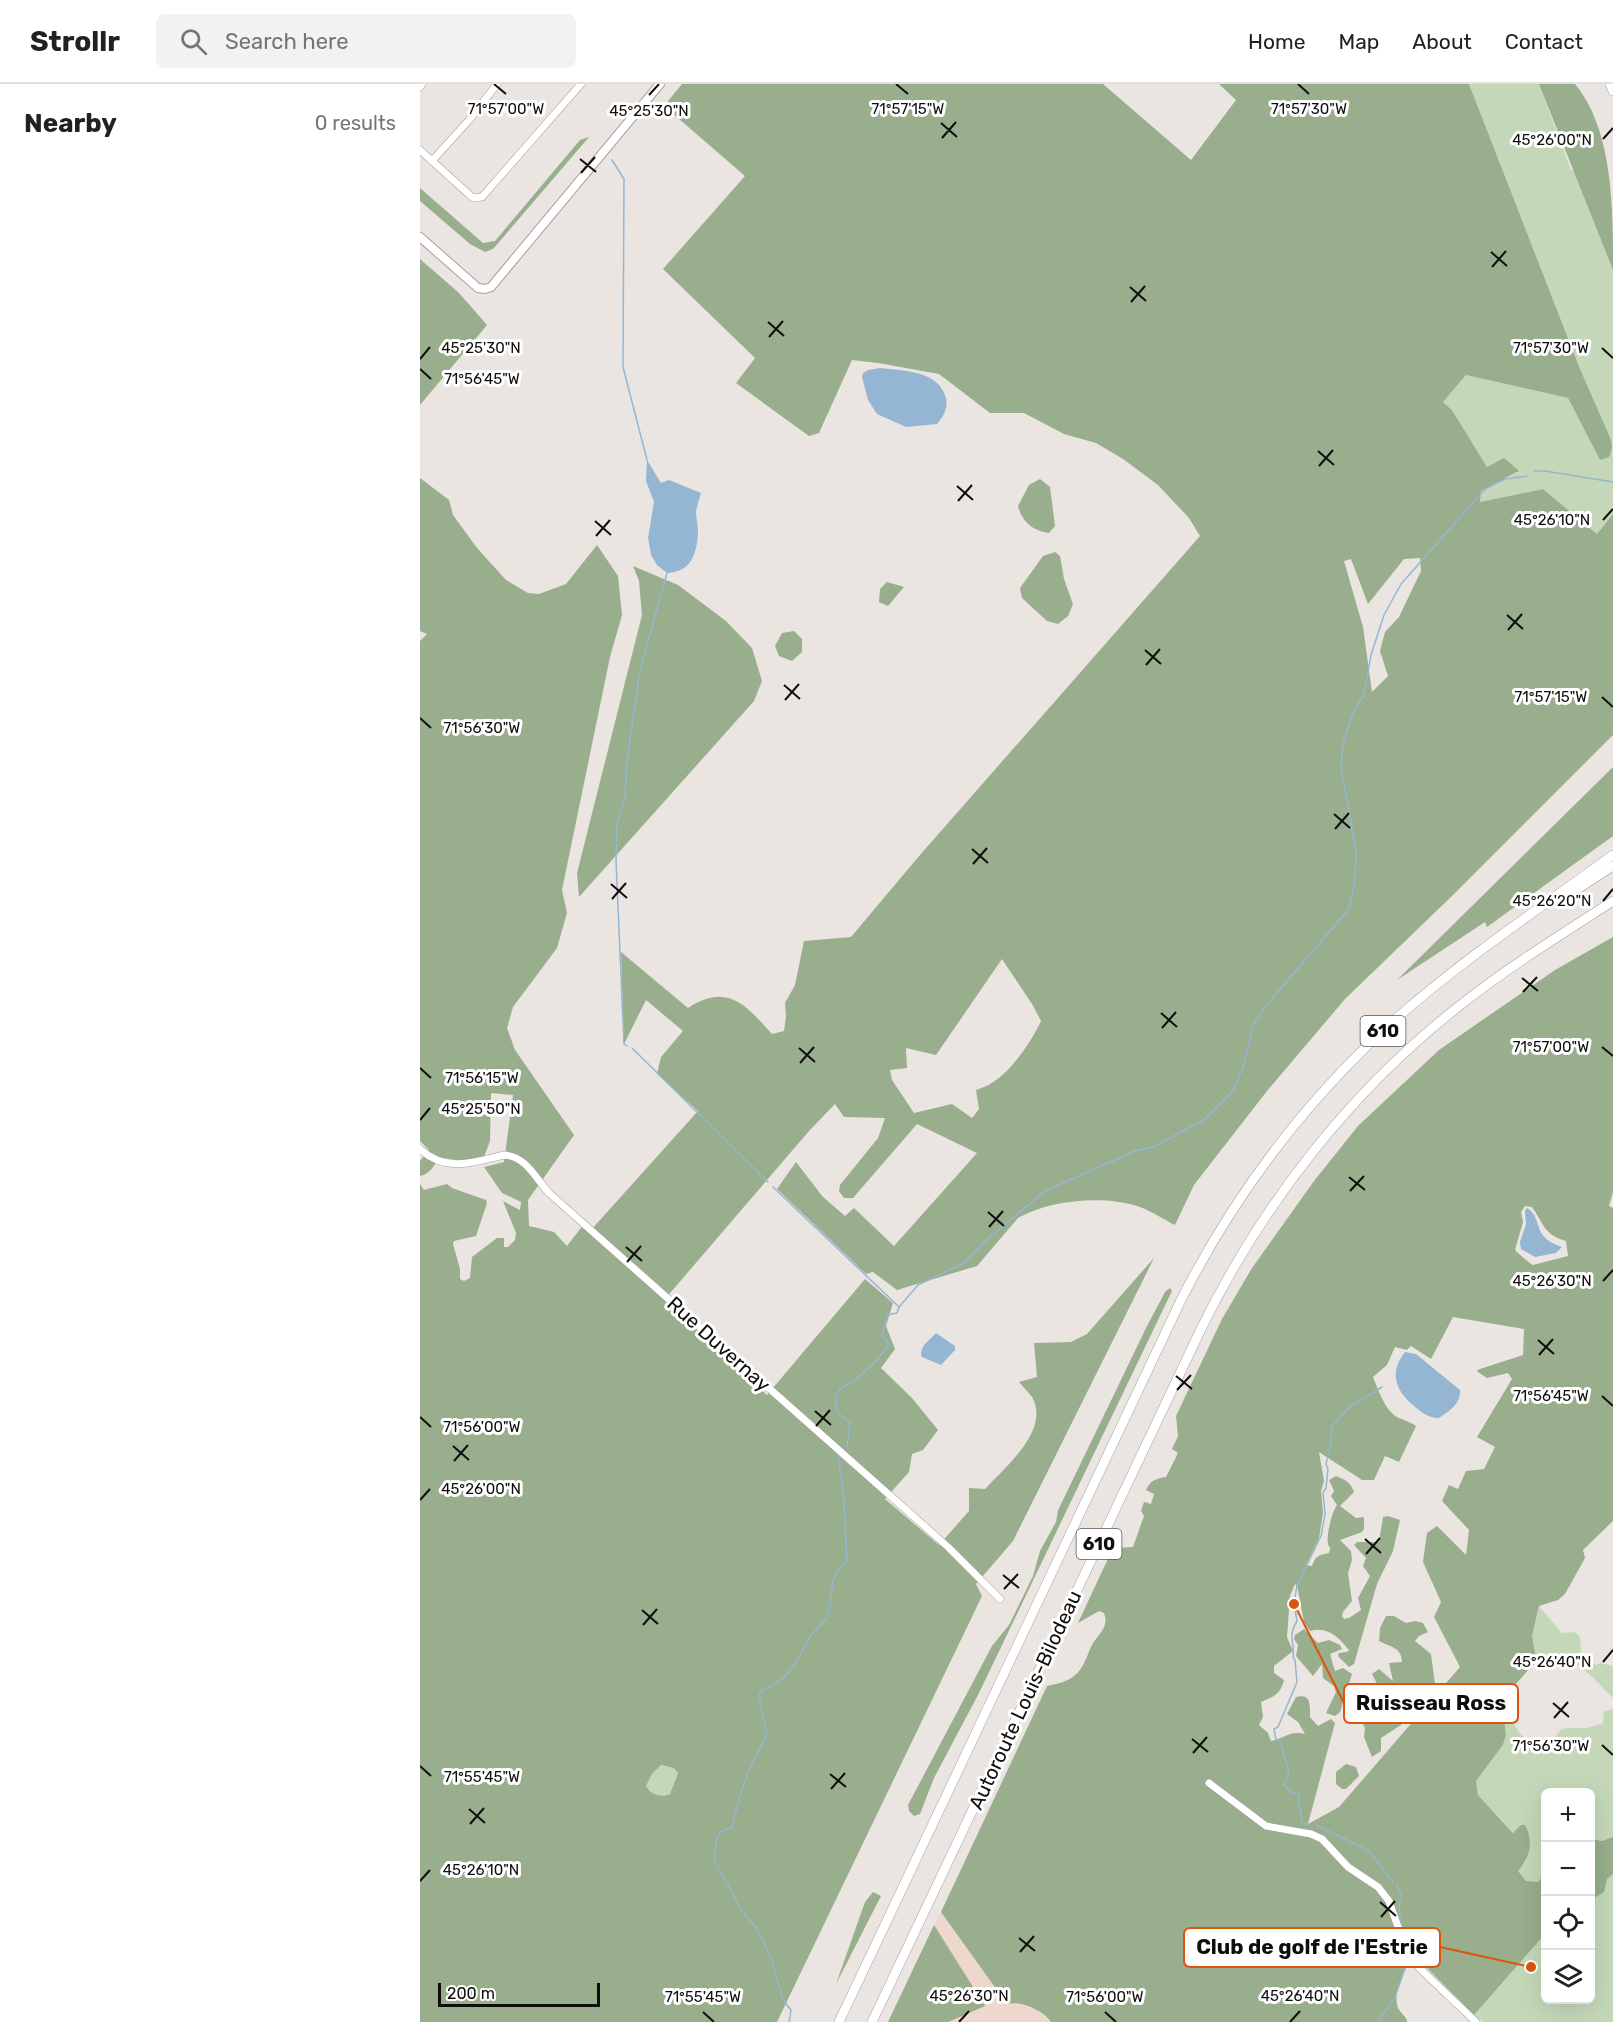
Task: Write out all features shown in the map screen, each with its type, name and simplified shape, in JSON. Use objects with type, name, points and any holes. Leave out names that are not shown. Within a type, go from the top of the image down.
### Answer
[{"type":"highway","points":[[1610,84],[1613,91]]},
{"type":"highway","points":[[1492,943],[1613,855]]},
{"type":"highway","points":[[1492,943],[1613,866]]},
{"type":"highway","points":[[1575,926],[1613,901]]},
{"type":"highway","points":[[1575,926],[1613,907]]},
{"type":"highway","name":"Autoroute Louis-Bilodeau","points":[[872,2022],[1201,1329],[1256,1229],[1312,1152],[1344,1114],[1390,1066],[1470,997],[1575,926]]},
{"type":"highway","name":"Autoroute Louis-Bilodeau","points":[[839,2022],[1156,1353],[1207,1252],[1260,1169],[1335,1079],[1407,1009],[1492,943]]},
{"type":"main road","points":[[420,237],[474,285],[485,289],[495,283],[660,84]]},
{"type":"street","points":[[432,161],[470,119],[497,84]]},
{"type":"street","points":[[420,150],[474,198],[482,197],[581,84]]},
{"type":"street","name":"Rue Duvernay","points":[[420,1149],[441,1162],[453,1165],[504,1155],[512,1155],[523,1162],[549,1193],[948,1547],[1000,1599]]},
{"type":"street","points":[[1209,1784],[1266,1826],[1317,1836],[1348,1867],[1378,1887],[1389,1901],[1412,1961],[1476,2022]]},
{"type":"shaded area","points":[[941,1912],[1007,2003],[1011,2002],[1035,2009],[1051,2022],[888,2022]]},
{"type":"green space","points":[[682,84],[1103,84],[1191,160],[1236,100],[1219,84],[1469,84],[1580,369],[1610,438],[1611,451],[1609,457],[1600,460],[1568,398],[1466,375],[1443,402],[1452,410],[1487,467],[1504,458],[1519,471],[1481,491],[1480,502],[1543,489],[1597,534],[1613,514],[1613,735],[1345,999],[1267,1091],[1194,1185],[1175,1225],[1147,1210],[1123,1203],[1093,1200],[1060,1203],[1018,1218],[977,1266],[897,1290],[873,1272],[866,1274],[777,1189],[796,1162],[823,1197],[845,1216],[854,1208],[894,1246],[977,1153],[917,1124],[853,1198],[844,1198],[839,1191],[840,1185],[878,1138],[885,1118],[844,1117],[835,1104],[809,1131],[665,1299],[767,1395],[865,1279],[893,1303],[886,1326],[895,1349],[881,1368],[912,1398],[938,1430],[923,1450],[912,1454],[909,1472],[885,1499],[939,1545],[969,1511],[969,1488],[985,1489],[1023,1447],[1030,1435],[1035,1422],[1036,1410],[1032,1397],[1019,1382],[1037,1377],[1034,1343],[1071,1342],[1087,1334],[1154,1258],[1013,1541],[976,1584],[982,1596],[777,2022],[420,2022],[420,1184],[424,1190],[447,1184],[452,1188],[486,1200],[476,1236],[454,1241],[453,1244],[460,1269],[460,1279],[464,1281],[470,1278],[472,1257],[497,1238],[504,1238],[504,1247],[508,1247],[515,1240],[516,1233],[503,1201],[520,1210],[521,1202],[502,1193],[484,1167],[504,1162],[513,1095],[491,1093],[490,1141],[484,1157],[461,1161],[439,1157],[429,1171],[420,1176],[420,1161],[429,1150],[420,1141],[420,641],[427,634],[420,631],[420,478],[449,500],[453,515],[477,548],[506,580],[528,593],[539,594],[566,584],[597,545],[618,576],[622,615],[610,657],[562,890],[567,913],[557,948],[513,1007],[507,1028],[515,1050],[574,1135],[528,1200],[529,1226],[554,1232],[567,1246],[584,1224],[591,1230],[698,1111],[657,1074],[661,1057],[683,1031],[646,1000],[624,1044],[621,952],[688,1008],[702,1000],[725,997],[744,1006],[772,1034],[784,1031],[785,1003],[795,985],[804,941],[851,937],[1200,536],[1189,518],[1158,485],[1123,459],[1096,443],[1064,434],[1024,413],[990,413],[939,374],[852,360],[819,433],[809,436],[736,383],[755,358],[663,269],[745,176],[664,106]],"holes":[[[1420,558],[1421,571],[1399,617],[1385,632],[1380,651],[1388,676],[1372,692],[1363,627],[1344,561],[1351,559],[1368,604],[1404,559]],[[1002,959],[1041,1021],[1027,1046],[1007,1071],[991,1083],[976,1090],[979,1109],[972,1118],[952,1104],[914,1113],[892,1080],[890,1070],[907,1068],[906,1048],[936,1055]],[[661,1765],[674,1768],[678,1773],[670,1794],[656,1795],[648,1789],[646,1786],[652,1774]]]},
{"type":"green space","points":[[1469,84],[1539,84],[1571,170],[1574,171],[1613,270],[1613,444],[1580,369]]},
{"type":"green space","points":[[1539,84],[1575,84],[1588,103],[1597,124],[1604,147],[1611,196],[1613,270]]},
{"type":"green space","points":[[589,137],[493,249],[485,252],[470,244],[420,201],[420,188],[483,243],[495,241],[580,140]]},
{"type":"green space","points":[[420,259],[459,293],[487,325],[420,405]]},
{"type":"green space","points":[[1466,375],[1568,398],[1600,460],[1612,451],[1613,445],[1613,514],[1597,534],[1543,489],[1480,502],[1480,491],[1519,472],[1487,467],[1452,410],[1443,402]]},
{"type":"green space","points":[[1040,479],[1050,487],[1055,526],[1049,533],[1029,525],[1022,517],[1018,506],[1029,485]]},
{"type":"green space","points":[[1055,552],[1060,556],[1064,579],[1073,604],[1068,616],[1058,624],[1047,621],[1022,598],[1020,588],[1043,556]]},
{"type":"green space","points":[[633,566],[678,585],[726,621],[752,648],[762,681],[754,701],[579,897],[577,873],[642,615],[639,581]]},
{"type":"green space","points":[[887,582],[904,587],[888,606],[879,602],[880,589]]},
{"type":"green space","points":[[794,631],[802,639],[802,652],[792,661],[779,656],[775,646],[782,633]]},
{"type":"green space","points":[[1613,767],[1613,836],[1487,927],[1485,922],[1397,980]]},
{"type":"green space","points":[[1613,937],[1613,1192],[1609,1206],[1613,1208],[1613,1521],[1583,1550],[1585,1558],[1565,1594],[1558,1600],[1539,1606],[1532,1636],[1536,1657],[1530,1668],[1509,1692],[1501,1692],[1506,1735],[1503,1745],[1476,1781],[1478,1795],[1513,1833],[1521,1825],[1525,1825],[1528,1831],[1530,1843],[1528,1855],[1518,1871],[1526,1881],[1538,1882],[1541,1878],[1541,1939],[1474,2015],[1415,1956],[1404,1973],[1397,1995],[1398,2008],[1407,2022],[1051,2022],[1031,2007],[1007,2004],[941,1912],[1047,1686],[1065,1681],[1080,1670],[1093,1643],[1104,1628],[1104,1613],[1099,1611],[1078,1623],[1113,1548],[1133,1547],[1144,1516],[1141,1511],[1144,1502],[1151,1504],[1154,1494],[1146,1490],[1149,1484],[1166,1477],[1178,1453],[1172,1449],[1178,1436],[1176,1416],[1222,1319],[1252,1268],[1314,1181],[1358,1126],[1439,1050],[1555,970]],"holes":[[[1525,1206],[1532,1207],[1549,1232],[1566,1241],[1568,1256],[1533,1265],[1515,1250],[1523,1222],[1521,1212]],[[1453,1317],[1524,1329],[1523,1355],[1477,1370],[1487,1378],[1508,1373],[1512,1379],[1477,1437],[1495,1447],[1484,1469],[1466,1471],[1458,1489],[1449,1485],[1442,1501],[1469,1530],[1466,1555],[1437,1526],[1427,1533],[1423,1562],[1441,1602],[1434,1617],[1460,1667],[1339,1807],[1308,1824],[1335,1723],[1331,1719],[1318,1726],[1310,1717],[1309,1701],[1301,1696],[1296,1697],[1287,1714],[1298,1722],[1305,1734],[1291,1734],[1271,1741],[1268,1733],[1259,1725],[1263,1717],[1261,1702],[1276,1694],[1281,1689],[1284,1680],[1274,1673],[1274,1666],[1293,1651],[1287,1637],[1290,1596],[1295,1584],[1304,1622],[1310,1631],[1327,1631],[1337,1637],[1349,1650],[1339,1653],[1338,1656],[1349,1667],[1354,1664],[1377,1584],[1393,1551],[1400,1520],[1388,1516],[1383,1517],[1379,1542],[1357,1542],[1354,1545],[1366,1558],[1363,1566],[1370,1576],[1358,1598],[1361,1610],[1344,1619],[1343,1612],[1352,1601],[1348,1573],[1352,1560],[1351,1551],[1340,1540],[1362,1532],[1364,1517],[1356,1518],[1340,1506],[1354,1492],[1349,1484],[1336,1476],[1329,1480],[1334,1491],[1331,1496],[1337,1505],[1329,1530],[1328,1544],[1331,1548],[1329,1553],[1316,1558],[1312,1566],[1306,1565],[1319,1538],[1323,1513],[1321,1491],[1324,1481],[1319,1452],[1362,1480],[1374,1480],[1385,1456],[1399,1462],[1416,1426],[1390,1412],[1373,1377],[1387,1365],[1395,1347],[1407,1350],[1411,1346],[1431,1359]]]},
{"type":"green space","points":[[1170,1288],[1172,1291],[979,1693],[934,1778],[920,1814],[914,1816],[909,1811],[908,1805],[992,1646],[1009,1625],[1033,1576],[1040,1551],[1056,1522],[1058,1510],[1146,1328],[1165,1292]]},
{"type":"green space","points":[[1539,1606],[1562,1633],[1575,1632],[1580,1637],[1581,1654],[1591,1663],[1613,1666],[1613,1698],[1585,1671],[1565,1660],[1554,1658],[1530,1668],[1536,1657],[1532,1636]]},
{"type":"green space","points":[[1386,1616],[1394,1616],[1406,1623],[1415,1621],[1423,1623],[1428,1632],[1419,1636],[1415,1641],[1431,1654],[1435,1684],[1425,1687],[1419,1701],[1412,1708],[1397,1693],[1405,1713],[1401,1725],[1381,1738],[1381,1751],[1372,1757],[1364,1737],[1365,1728],[1359,1717],[1362,1703],[1368,1698],[1387,1703],[1372,1674],[1379,1669],[1393,1681],[1389,1663],[1402,1662],[1398,1650],[1379,1641],[1380,1628]]},
{"type":"green space","points":[[1304,1629],[1318,1643],[1329,1640],[1340,1645],[1342,1649],[1330,1654],[1335,1671],[1343,1668],[1352,1674],[1340,1712],[1335,1716],[1326,1713],[1336,1692],[1334,1686],[1323,1678],[1322,1664],[1313,1676],[1296,1656],[1298,1645],[1294,1639],[1295,1635]]},
{"type":"green space","points":[[1501,1692],[1509,1692],[1508,1708],[1516,1728],[1530,1743],[1538,1747],[1547,1745],[1562,1729],[1587,1728],[1603,1723],[1604,1711],[1613,1708],[1613,1837],[1602,1841],[1595,1840],[1595,1788],[1541,1788],[1541,1878],[1538,1882],[1526,1881],[1517,1871],[1526,1861],[1514,1833],[1478,1795],[1476,1781],[1503,1745],[1506,1735]]},
{"type":"green space","points":[[1346,1764],[1356,1767],[1359,1776],[1346,1789],[1342,1789],[1336,1784],[1336,1772]]},
{"type":"green space","points":[[661,1765],[674,1768],[678,1773],[670,1794],[663,1796],[653,1794],[646,1786],[652,1774]]},
{"type":"green space","points":[[1613,1837],[1613,1874],[1607,1879],[1604,1892],[1595,1898],[1595,1840],[1602,1841]]},
{"type":"green space","points":[[1613,1856],[1613,2022],[1483,2022],[1474,2015],[1541,1939],[1541,2004],[1595,2004],[1595,1877]]},
{"type":"green space","points":[[873,1892],[881,1896],[836,1984],[865,1902]]},
{"type":"green space","points":[[934,1925],[985,2006],[948,2022],[888,2022]]},
{"type":"water","points":[[880,368],[910,371],[936,382],[946,398],[945,412],[937,424],[906,427],[877,414],[868,400],[862,377],[863,373],[868,370]]},
{"type":"water","points":[[647,460],[661,483],[669,480],[701,493],[696,512],[698,532],[696,548],[687,565],[675,572],[667,573],[657,565],[651,555],[648,538],[654,502],[646,481]]},
{"type":"water","points":[[1527,1208],[1535,1217],[1545,1238],[1562,1247],[1556,1253],[1535,1257],[1521,1249],[1520,1242],[1526,1224],[1525,1211]]},
{"type":"water","points":[[936,1333],[955,1346],[955,1350],[941,1365],[922,1357],[921,1353],[925,1344]]},
{"type":"water","points":[[1405,1352],[1416,1354],[1460,1390],[1456,1403],[1439,1418],[1428,1416],[1402,1394],[1396,1374],[1400,1359]]},
{"type":"waterway","points":[[612,160],[624,179],[623,367],[647,460]]},
{"type":"waterway","points":[[1534,471],[1613,482]]},
{"type":"waterway","points":[[847,1447],[850,1422],[837,1412],[836,1397],[840,1389],[854,1381],[877,1360],[889,1344],[882,1336],[887,1315],[897,1313],[899,1307],[918,1285],[964,1263],[983,1243],[1045,1191],[1135,1151],[1153,1147],[1204,1120],[1233,1091],[1243,1067],[1253,1026],[1264,1008],[1349,909],[1355,879],[1356,852],[1341,767],[1344,740],[1355,708],[1364,695],[1371,655],[1384,615],[1401,584],[1485,489],[1505,479],[1527,476]]},
{"type":"waterway","points":[[627,1046],[624,1044],[616,861],[617,823],[625,799],[627,760],[640,670],[667,573]]},
{"type":"waterway","points":[[632,1048],[768,1182]]},
{"type":"waterway","points":[[773,1187],[898,1306]]},
{"type":"waterway","points":[[1308,1825],[1302,1821],[1298,1797],[1300,1794],[1291,1792],[1284,1785],[1289,1772],[1274,1729],[1278,1727],[1297,1682],[1292,1635],[1297,1621],[1294,1604],[1297,1585],[1321,1536],[1325,1514],[1323,1493],[1326,1488],[1328,1469],[1326,1464],[1331,1445],[1332,1426],[1350,1407],[1382,1387]]},
{"type":"waterway","points":[[789,2022],[791,2010],[783,2000],[771,1958],[758,1930],[742,1911],[714,1859],[717,1838],[721,1831],[732,1828],[745,1780],[767,1735],[759,1696],[761,1691],[786,1675],[810,1637],[826,1619],[831,1602],[832,1584],[840,1567],[847,1560],[843,1489],[838,1457]]},
{"type":"waterway","points":[[1316,1825],[1369,1851],[1393,1882]]},
{"type":"waterway","points":[[1396,1884],[1402,1895],[1399,1911],[1402,1928],[1415,1955]]},
{"type":"waterway","points":[[1378,2022],[1395,1997],[1407,1963]]},
{"type":"place","name":"Ruisseau Ross","points":[[1294,1604]]},
{"type":"place","name":"Club de golf de l'Estrie","points":[[1531,1967]]}]
